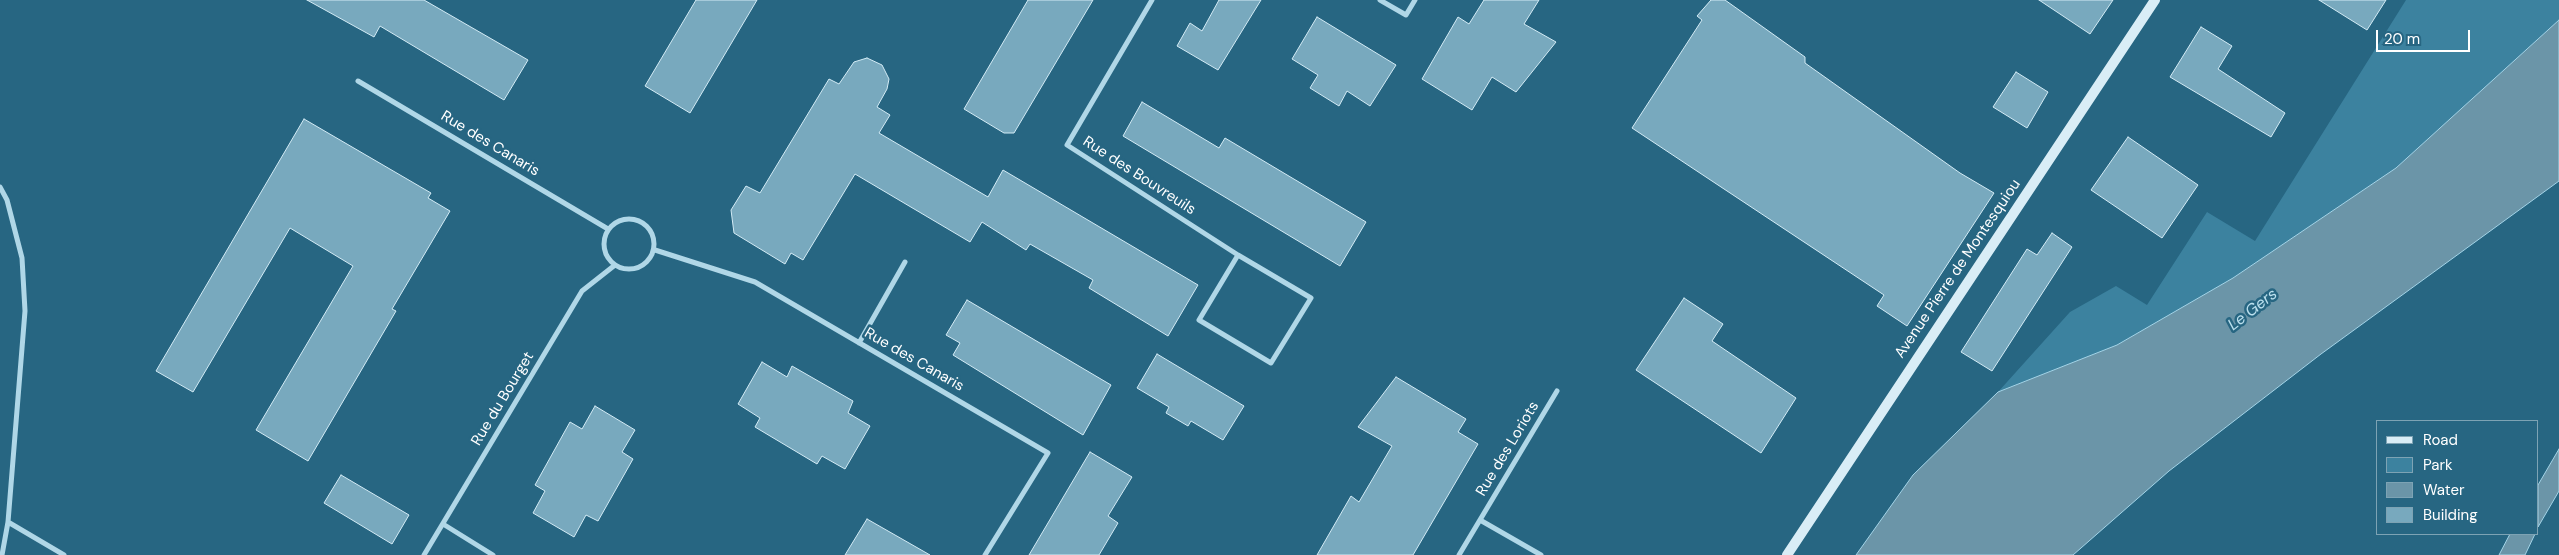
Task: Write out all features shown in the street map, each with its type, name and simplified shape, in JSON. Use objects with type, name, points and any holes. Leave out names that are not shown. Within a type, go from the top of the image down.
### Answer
[{"type":"street","name":"Rue des Bouvreuils","points":[[1152,0],[1066,145],[1311,298],[1272,363],[1199,320],[1238,254]]},
{"type":"street","points":[[1380,0],[1406,15],[1415,0]]},
{"type":"street","name":"Avenue Pierre de Montesquiou","points":[[1787,555],[2155,0]]},
{"type":"street","name":"Rue des Canaris","points":[[358,81],[608,229]]},
{"type":"street","points":[[0,187],[7,200],[22,258],[25,311],[8,522],[2,546],[2,555]]},
{"type":"street","points":[[635,219],[651,230],[655,240],[654,250],[650,259],[643,266],[634,270],[624,269],[614,265],[608,258],[604,249],[604,238],[608,229],[616,222],[635,219]]},
{"type":"street","name":"Rue des Canaris","points":[[654,250],[755,282],[1048,452],[985,555]]},
{"type":"street","points":[[859,343],[906,262]]},
{"type":"street","name":"Rue du Bourget","points":[[424,555],[582,291],[614,265]]},
{"type":"street","name":"Rue des Loriots","points":[[1459,555],[1557,391]]},
{"type":"street","name":"Rue des Loriots","points":[[1480,520],[1541,555]]},
{"type":"street","points":[[8,522],[64,555]]},
{"type":"street","points":[[443,524],[493,555]]},
{"type":"green space","points":[[2406,0],[2559,0],[2559,20],[2396,168],[2233,278],[2117,345],[1998,392],[2070,312],[2116,286],[2147,305],[2207,212],[2255,241]]},
{"type":"water","name":"Le Gers","points":[[2559,20],[2559,181],[2321,354],[2169,471],[2073,555],[1856,555],[1913,475],[1998,392],[2117,345],[2233,278],[2396,168]]},
{"type":"water","points":[[2559,449],[2559,491],[2539,525],[2539,483]]},
{"type":"water","points":[[2509,535],[2535,535],[2525,555],[2499,555]]},
{"type":"building","points":[[307,0],[424,0],[528,60],[504,100],[380,26],[374,37]]},
{"type":"building","points":[[696,0],[757,0],[690,113],[645,86]]},
{"type":"building","points":[[1028,0],[1093,0],[1014,133],[1004,133],[964,109]]},
{"type":"building","points":[[1219,0],[1261,0],[1218,70],[1177,46],[1190,23],[1202,31]]},
{"type":"building","points":[[1484,0],[1539,0],[1524,24],[1556,42],[1516,92],[1492,77],[1472,110],[1422,79],[1458,17],[1469,24]]},
{"type":"building","points":[[1711,0],[1725,0],[1805,57],[1805,63],[1960,173],[1994,193],[1907,326],[1877,306],[1884,295],[1632,128],[1702,20],[1697,16]]},
{"type":"building","points":[[2039,0],[2113,0],[2090,34]]},
{"type":"building","points":[[2319,0],[2386,0],[2367,30]]},
{"type":"building","points":[[1317,17],[1396,65],[1370,106],[1347,91],[1339,106],[1310,88],[1318,75],[1292,59]]},
{"type":"building","points":[[2201,27],[2232,46],[2218,69],[2285,113],[2271,137],[2170,77]]},
{"type":"building","points":[[867,58],[882,65],[889,79],[887,89],[877,107],[890,115],[879,133],[988,197],[1003,170],[1198,285],[1168,336],[1089,288],[1093,280],[1030,244],[1026,250],[982,222],[970,242],[855,174],[803,260],[791,253],[785,264],[734,233],[731,210],[746,186],[760,193],[829,79],[839,84],[854,62]]},
{"type":"building","points":[[2016,72],[2048,92],[2027,128],[1993,107]]},
{"type":"building","points":[[1142,102],[1219,148],[1225,138],[1366,222],[1340,266],[1123,136]]},
{"type":"building","points":[[304,119],[431,193],[428,198],[450,211],[392,309],[396,311],[308,461],[256,430],[353,266],[290,228],[193,392],[156,371]]},
{"type":"building","points":[[2128,137],[2198,185],[2162,238],[2091,190]]},
{"type":"building","points":[[2052,233],[2072,247],[1992,371],[1961,352],[2027,249],[2037,255]]},
{"type":"building","points":[[1684,298],[1723,324],[1712,341],[1796,398],[1761,453],[1636,370]]},
{"type":"building","points":[[967,300],[1111,385],[1083,435],[953,355],[960,343],[946,335]]},
{"type":"building","points":[[1157,354],[1244,406],[1223,440],[1191,421],[1188,426],[1166,413],[1169,407],[1137,388]]},
{"type":"building","points":[[762,362],[787,377],[792,366],[853,401],[848,413],[870,426],[845,469],[822,456],[817,464],[755,427],[760,418],[738,404]]},
{"type":"building","points":[[1396,377],[1466,419],[1458,432],[1478,444],[1413,555],[1317,555],[1351,496],[1359,502],[1392,446],[1358,427]]},
{"type":"building","points":[[595,406],[635,430],[622,452],[633,459],[598,521],[586,515],[574,537],[533,513],[545,491],[535,485],[570,422],[582,429]]},
{"type":"building","points":[[1090,452],[1132,477],[1108,516],[1118,523],[1099,555],[1029,555]]},
{"type":"building","points":[[341,475],[409,515],[392,544],[324,503]]},
{"type":"building","points":[[867,519],[930,555],[845,555]]}]
